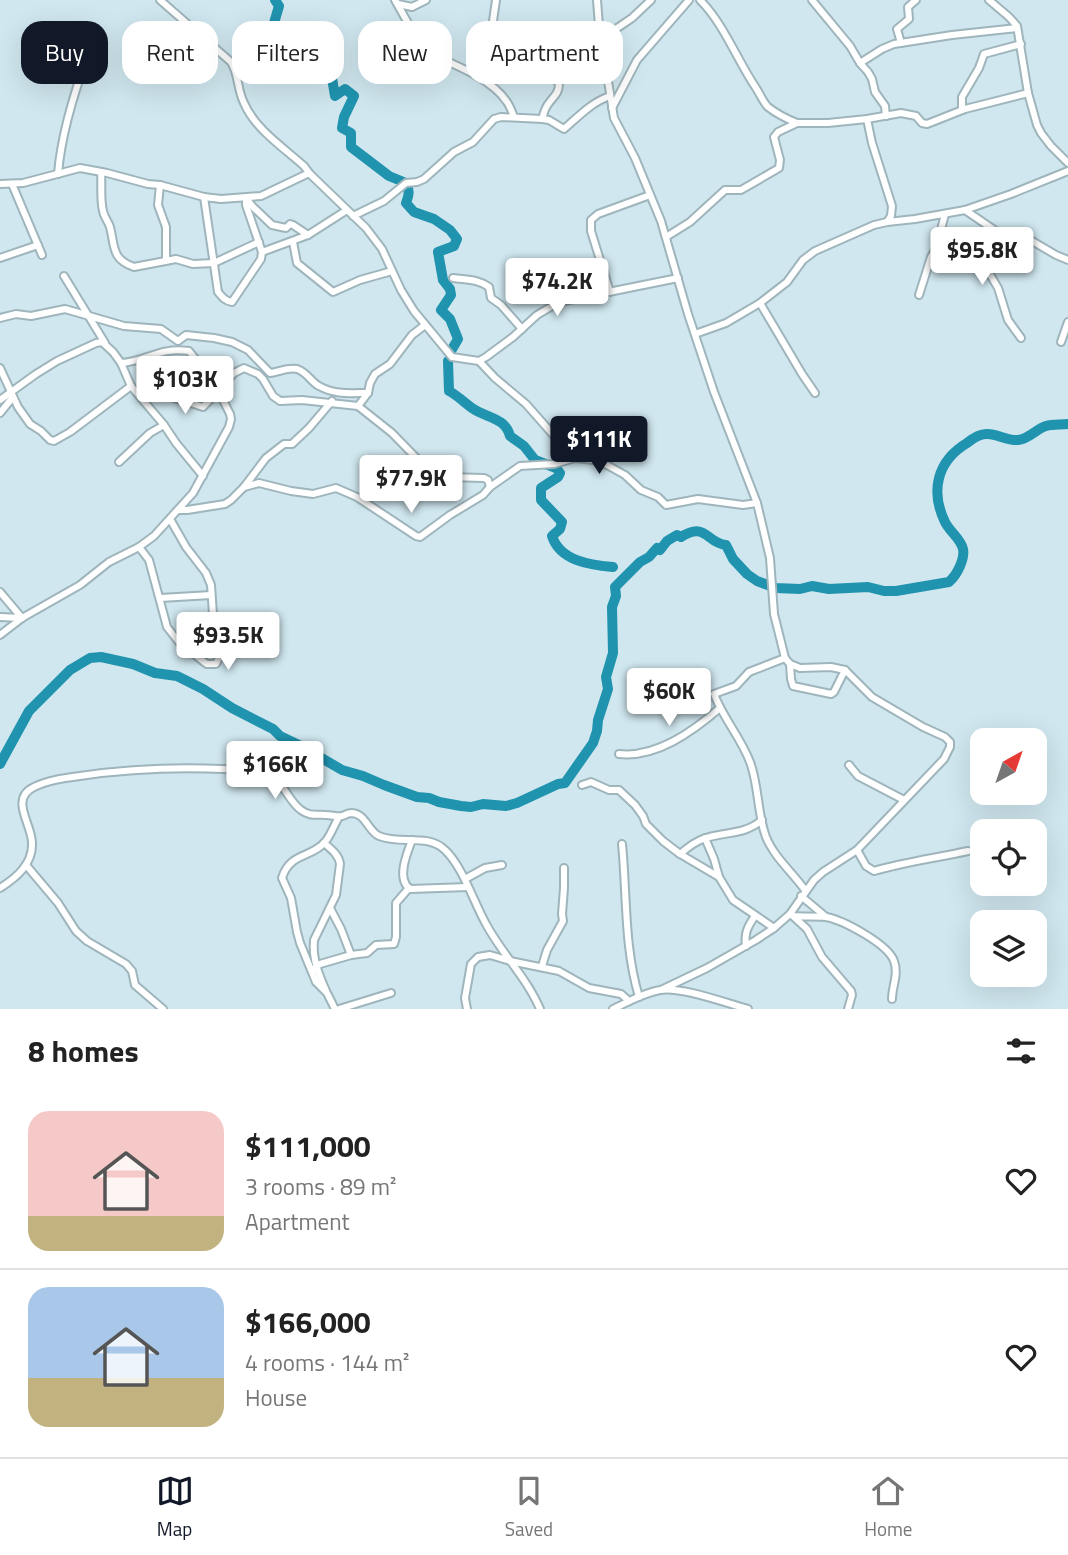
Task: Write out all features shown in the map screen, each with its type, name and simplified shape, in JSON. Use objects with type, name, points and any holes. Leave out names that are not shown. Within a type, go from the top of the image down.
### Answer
[{"type":"street","points":[[160,0],[231,62],[236,70],[247,110],[366,228],[382,249],[401,290],[425,325],[452,356],[479,361],[526,404],[575,458]]},
{"type":"street","points":[[396,2],[412,7],[426,0]]},
{"type":"street","points":[[495,0],[493,21],[498,45],[522,51],[554,77],[560,86],[558,93],[547,104],[542,119]]},
{"type":"street","points":[[597,0],[599,21]]},
{"type":"street","points":[[623,24],[651,0]]},
{"type":"street","points":[[612,108],[636,60],[689,0]]},
{"type":"street","points":[[699,0],[707,7],[725,34],[742,68],[767,106],[797,123],[828,123],[901,113],[916,116],[922,123],[927,124],[962,110],[1028,93]]},
{"type":"street","points":[[812,0],[869,72],[875,92],[885,107],[886,116]]},
{"type":"street","points":[[901,43],[897,29],[909,19],[908,8],[916,0]]},
{"type":"street","points":[[695,334],[726,323],[760,303],[787,282],[803,260],[815,251],[874,225],[965,209],[1064,173],[1068,163],[1041,133],[1028,93],[1017,28],[1009,17],[989,0]]},
{"type":"street","points":[[396,2],[422,48],[483,80],[507,102],[514,117]]},
{"type":"street","points":[[860,63],[882,49],[901,43],[1017,28]]},
{"type":"street","points":[[962,110],[962,97],[984,54],[1021,44]]},
{"type":"street","points":[[58,174],[59,157],[78,84]]},
{"type":"street","points":[[608,84],[618,129],[635,159],[666,237],[714,392],[757,503],[770,558],[774,614],[788,661],[790,679],[793,686],[831,694],[845,670]]},
{"type":"street","points":[[262,252],[292,242],[350,213],[384,201],[407,183],[424,179],[454,152],[472,142],[494,119],[514,117],[549,120],[564,129],[586,109],[610,96]]},
{"type":"street","points":[[867,119],[892,206],[887,222]]},
{"type":"street","points":[[666,237],[703,212],[725,190],[741,190],[779,168],[780,160],[774,137],[778,132],[797,123]]},
{"type":"street","points":[[0,184],[12,184],[80,168],[220,199],[261,196],[310,174]]},
{"type":"street","points":[[101,172],[103,211],[110,226],[113,247],[119,258],[134,267],[176,259],[193,264],[214,263],[258,242]]},
{"type":"street","points":[[12,184],[43,255]]},
{"type":"street","points":[[160,185],[158,205],[166,227],[166,260]]},
{"type":"street","points":[[610,292],[591,231],[591,220],[598,214],[650,195]]},
{"type":"street","points":[[204,197],[218,292],[232,302],[261,259],[262,252],[246,198]]},
{"type":"street","points":[[246,198],[272,225],[286,228],[290,224],[308,235]]},
{"type":"street","points":[[965,209],[1003,236],[1022,235],[1068,260]]},
{"type":"street","points":[[919,295],[945,214]]},
{"type":"street","points":[[940,234],[978,254],[998,288],[1008,320],[1021,338]]},
{"type":"street","points":[[292,242],[297,263],[333,292],[360,279],[393,271]]},
{"type":"street","points":[[0,258],[37,245]]},
{"type":"street","points":[[64,276],[105,343],[121,363],[131,386],[203,476]]},
{"type":"street","points":[[453,278],[472,279],[485,284],[489,288],[491,298],[501,305],[522,330]]},
{"type":"street","points":[[479,361],[522,330],[537,315],[559,302],[678,278]]},
{"type":"street","points":[[760,303],[815,393]]},
{"type":"street","points":[[0,318],[16,314],[31,316],[61,309],[124,326],[161,329],[177,341],[186,335],[214,338],[232,342],[248,350],[270,373],[298,370],[317,385],[337,394],[368,393]]},
{"type":"street","points":[[1061,342],[1068,321]]},
{"type":"street","points":[[358,406],[368,393],[375,374],[390,364],[412,335],[425,325]]},
{"type":"street","points":[[0,413],[12,395],[36,374],[96,343],[105,343]]},
{"type":"street","points":[[0,635],[22,618],[80,585],[109,562],[154,536],[193,493],[229,428],[230,414],[218,390],[188,351],[168,350],[134,362],[121,363]]},
{"type":"street","points":[[0,368],[12,395],[30,424],[54,441],[131,386]]},
{"type":"street","points":[[136,392],[164,395],[203,407],[234,373],[244,368],[258,374],[272,396],[280,401],[302,400],[358,406],[392,433],[429,471],[446,477],[484,478],[488,480],[490,487]]},
{"type":"street","points":[[178,510],[225,504],[231,500],[266,458],[285,444],[292,444],[337,394]]},
{"type":"street","points":[[0,400],[12,395]]},
{"type":"street","points":[[119,462],[150,433],[164,425]]},
{"type":"street","points":[[244,487],[259,483],[313,494],[336,488],[357,497],[420,537],[483,495],[520,466],[554,464],[575,458],[594,460],[607,465],[625,475],[642,490],[658,497],[666,506],[698,499],[743,505],[757,503]]},
{"type":"street","points":[[139,547],[149,560],[165,622],[171,633],[204,662],[215,665],[219,658],[215,644],[211,585],[170,519]]},
{"type":"street","points":[[0,592],[22,618]]},
{"type":"street","points":[[160,598],[211,595]]},
{"type":"street","points":[[0,617],[22,618]]},
{"type":"street","points":[[616,1008],[707,968],[746,946],[791,915],[803,893],[823,872],[857,850],[944,759],[950,747],[950,742],[945,737],[872,697],[845,670],[831,667],[800,668],[788,661],[749,672],[736,686],[714,694],[750,762],[766,837],[803,893],[825,917]]},
{"type":"street","points":[[619,754],[632,755],[675,741],[720,708]]},
{"type":"street","points":[[849,765],[858,776],[905,800]]},
{"type":"street","points":[[0,888],[18,875],[32,850],[33,840],[21,800],[32,787],[73,776],[132,770],[173,768],[258,772],[276,780],[301,810],[311,815],[339,817],[355,814],[380,836],[432,843],[445,850],[464,879],[486,925],[540,1009]]},
{"type":"street","points":[[582,785],[591,782],[609,790],[619,790],[635,805],[649,829],[680,854],[719,877]]},
{"type":"street","points":[[314,968],[297,932],[291,898],[282,878],[294,860],[324,843],[339,817]]},
{"type":"street","points":[[680,854],[705,838],[746,830],[762,820]]},
{"type":"street","points":[[705,838],[719,877],[733,900],[774,928]]},
{"type":"street","points":[[412,840],[404,864],[404,884],[409,888],[468,887]]},
{"type":"street","points":[[324,843],[340,860],[336,895],[314,940],[314,978],[337,1009],[391,993]]},
{"type":"street","points":[[622,844],[628,948],[639,997]]},
{"type":"street","points":[[857,850],[866,866],[874,870],[968,851]]},
{"type":"street","points":[[26,865],[58,903],[76,932],[126,964],[132,971],[135,985],[163,1009]]},
{"type":"street","points":[[464,879],[485,867],[502,865]]},
{"type":"street","points":[[542,966],[547,950],[563,921],[564,868]]},
{"type":"street","points":[[314,968],[351,955],[367,953],[376,946],[394,944],[396,903],[409,888]]},
{"type":"street","points":[[330,908],[351,955]]},
{"type":"street","points":[[791,915],[825,917],[844,923],[888,952],[894,959],[896,969],[892,999]]},
{"type":"street","points":[[791,915],[807,929],[822,957],[851,990],[848,1009]]},
{"type":"street","points":[[746,946],[746,929],[755,916]]},
{"type":"street","points":[[467,1009],[465,998],[471,964],[482,956],[489,955],[542,966],[566,974],[596,990],[621,995],[629,1001]]},
{"type":"street","points":[[663,989],[748,1009]]},
{"type":"waterway","points":[[275,0],[279,6],[274,23],[276,31],[295,46],[299,56],[312,70],[328,70],[335,96],[345,89],[354,96],[342,128],[351,133],[351,147],[389,176],[406,183],[409,193],[406,203],[414,212],[434,219],[450,230],[457,239],[454,246],[438,252],[443,280],[451,295],[441,310],[450,319],[458,339],[451,351]]},
{"type":"waterway","points":[[448,361],[449,391],[477,411],[499,421],[535,460],[556,468],[560,473],[541,488],[541,500],[562,522],[560,529],[552,536],[556,544],[577,560],[613,567]]},
{"type":"waterway","points":[[0,764],[29,711],[70,670],[90,658],[101,657],[133,664],[155,673],[177,676],[342,770],[417,797],[471,807],[517,803],[565,783],[593,743],[608,689],[606,677],[613,653],[612,607],[616,596],[615,587],[640,562],[657,548],[660,550],[667,541],[677,535],[681,537],[696,531],[701,532],[726,545],[733,559],[747,574],[776,588],[868,587],[896,591],[949,582],[960,567],[963,557],[960,542],[945,522],[938,499],[939,478],[949,459],[957,450],[981,435],[990,434],[1018,440],[1046,426],[1068,424]]}]
